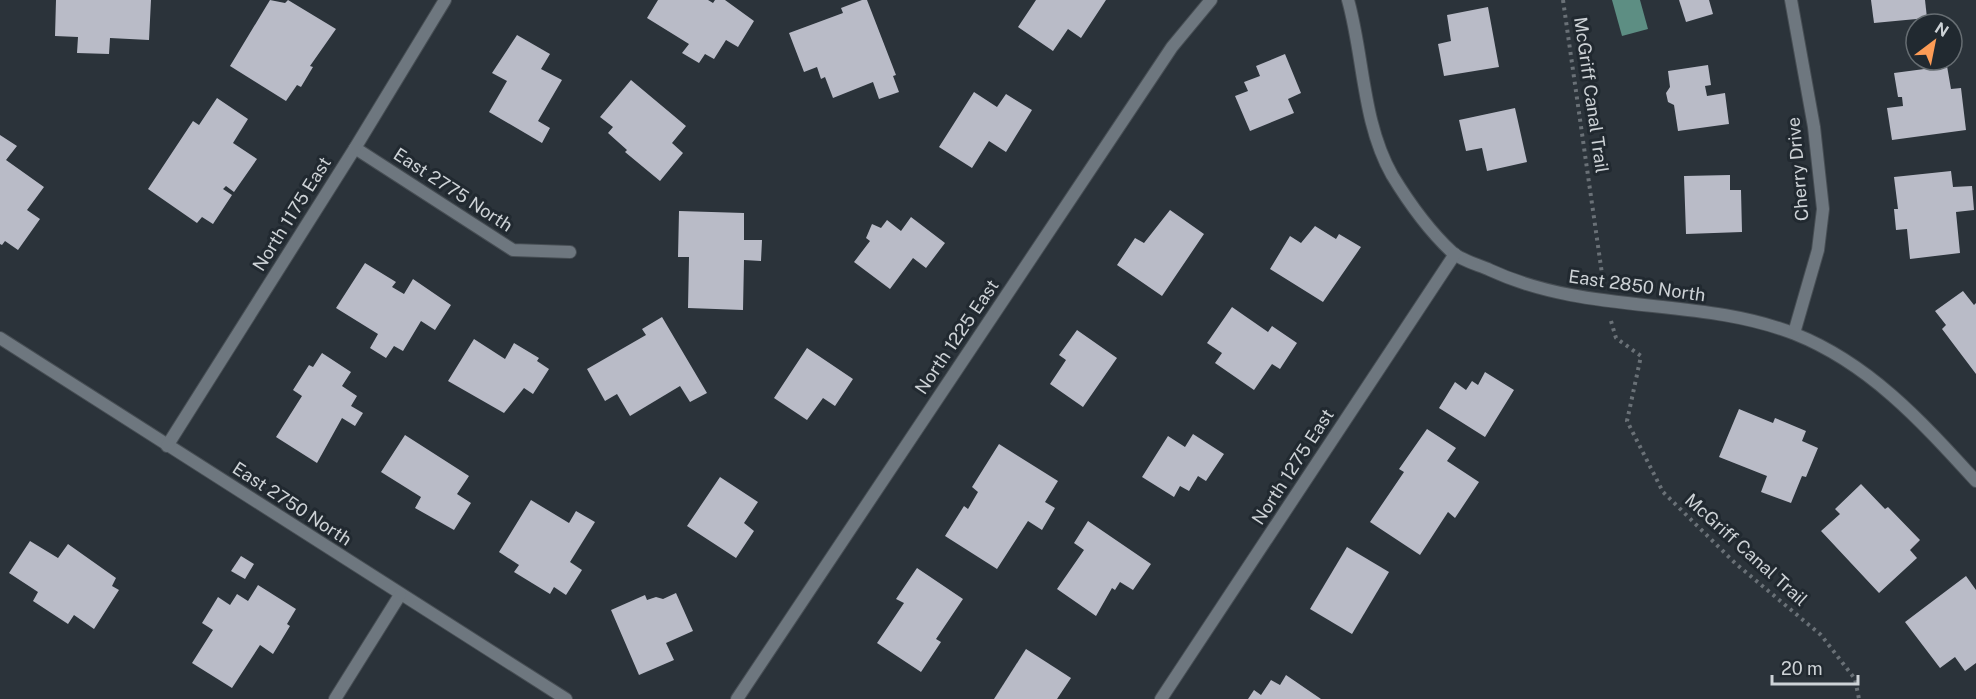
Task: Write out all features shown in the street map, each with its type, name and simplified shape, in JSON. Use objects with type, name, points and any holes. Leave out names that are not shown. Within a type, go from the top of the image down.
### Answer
[{"type":"street","name":"North 1175 East","points":[[167,446],[355,148],[445,0]]},
{"type":"street","name":"North 1225 East","points":[[737,699],[1172,47],[1211,0]]},
{"type":"street","name":"East 2850 North","points":[[1348,0],[1357,30],[1375,140],[1418,215],[1455,254],[1503,276],[1564,295],[1744,320],[1794,333],[1837,354],[1874,379],[1911,411],[1976,480]]},
{"type":"street","name":"Cherry Drive","points":[[1791,0],[1814,128],[1823,209],[1818,250],[1794,333]]},
{"type":"street","name":"East 2775 North","points":[[355,148],[513,250],[570,252]]},
{"type":"street","name":"North 1275 East","points":[[1161,699],[1455,254]]},
{"type":"street","name":"East 2750 North","points":[[0,338],[566,699]]},
{"type":"street","points":[[335,699],[400,595]]},
{"type":"path","name":"McGriff Canal Trail","points":[[1563,0],[1606,302],[1616,338],[1641,356],[1627,421],[1663,492],[1735,563],[1821,635],[1855,679],[1859,699]]},
{"type":"shaded area","points":[[1612,0],[1640,0],[1648,29],[1622,36]]},
{"type":"building","points":[[56,0],[151,0],[149,40],[110,38],[109,54],[77,53],[78,37],[55,36]]},
{"type":"building","points":[[270,0],[285,3],[288,0],[336,29],[310,66],[313,67],[301,87],[297,85],[286,101],[230,66]]},
{"type":"building","points":[[658,0],[708,0],[713,3],[715,0],[725,0],[754,21],[738,47],[726,40],[714,59],[705,54],[699,63],[682,53],[689,44],[647,18]]},
{"type":"building","points":[[867,0],[896,75],[893,76],[899,92],[879,99],[873,82],[833,98],[825,77],[821,79],[817,67],[804,72],[789,33],[843,13],[841,8]]},
{"type":"building","points":[[1036,0],[1106,0],[1081,38],[1068,29],[1053,51],[1018,27]]},
{"type":"building","points":[[1679,0],[1709,0],[1713,14],[1686,22]]},
{"type":"building","points":[[1871,0],[1925,0],[1926,12],[1904,12],[1904,20],[1874,23]]},
{"type":"building","points":[[1488,7],[1499,67],[1444,76],[1438,44],[1451,41],[1447,15]]},
{"type":"building","points":[[517,35],[550,54],[541,69],[562,80],[538,121],[550,128],[542,143],[489,112],[507,81],[492,73]]},
{"type":"building","points":[[1285,54],[1301,93],[1288,99],[1294,113],[1250,131],[1235,96],[1248,91],[1244,82],[1260,76],[1256,66]]},
{"type":"building","points":[[1708,65],[1711,85],[1705,86],[1707,96],[1725,93],[1729,124],[1678,131],[1674,105],[1668,102],[1666,93],[1670,87],[1668,71]]},
{"type":"building","points":[[1948,72],[1951,89],[1961,88],[1966,130],[1892,140],[1887,108],[1903,106],[1902,97],[1898,97],[1894,73]]},
{"type":"building","points":[[631,80],[686,126],[672,143],[683,153],[660,181],[625,152],[627,150],[608,133],[613,127],[600,117]]},
{"type":"building","points":[[974,92],[997,107],[1006,94],[1032,110],[1006,152],[989,141],[972,168],[939,147]]},
{"type":"building","points":[[217,98],[248,119],[233,143],[257,159],[234,192],[226,186],[223,189],[232,195],[213,224],[202,217],[197,223],[148,189],[193,121],[199,125]]},
{"type":"building","points":[[1515,108],[1527,162],[1487,171],[1482,148],[1466,151],[1459,120]]},
{"type":"building","points":[[0,135],[17,146],[6,160],[44,187],[27,210],[40,219],[18,250],[5,241],[2,245],[0,244]]},
{"type":"building","points":[[1951,171],[1953,187],[1972,186],[1974,210],[1956,212],[1960,253],[1910,259],[1907,229],[1896,230],[1894,209],[1898,209],[1894,177]]},
{"type":"building","points":[[1730,175],[1730,190],[1741,190],[1742,232],[1686,234],[1684,176]]},
{"type":"building","points":[[1170,210],[1204,234],[1162,296],[1117,265],[1135,238],[1144,243]]},
{"type":"building","points":[[679,211],[744,213],[744,240],[762,240],[761,261],[744,260],[743,310],[688,308],[689,257],[678,257]]},
{"type":"building","points":[[911,217],[945,243],[926,268],[913,258],[890,289],[854,262],[870,241],[866,238],[872,224],[881,228],[887,220],[901,231]]},
{"type":"building","points":[[1315,226],[1336,239],[1339,234],[1361,247],[1323,302],[1270,269],[1290,236],[1301,243]]},
{"type":"building","points":[[365,263],[396,282],[392,287],[404,294],[413,279],[451,305],[435,330],[421,321],[403,351],[394,346],[386,358],[370,348],[378,334],[336,308]]},
{"type":"building","points":[[1963,291],[1974,305],[1976,303],[1976,374],[1942,329],[1946,325],[1935,311]]},
{"type":"building","points":[[1232,307],[1268,332],[1272,326],[1297,343],[1280,369],[1272,364],[1254,390],[1215,363],[1222,353],[1207,343]]},
{"type":"building","points":[[662,317],[707,393],[690,402],[680,386],[630,416],[617,394],[605,401],[587,369],[646,335],[642,329]]},
{"type":"building","points":[[1077,330],[1117,358],[1083,407],[1050,384],[1066,360],[1059,355]]},
{"type":"building","points":[[474,339],[505,359],[514,343],[539,358],[537,361],[549,369],[533,394],[524,388],[504,413],[448,381]]},
{"type":"building","points":[[807,348],[853,379],[835,406],[823,398],[807,420],[774,398]]},
{"type":"building","points":[[322,353],[351,372],[342,386],[357,396],[351,406],[363,413],[355,426],[342,418],[317,463],[276,437],[302,396],[293,390],[309,365],[313,367]]},
{"type":"building","points":[[1485,372],[1514,390],[1485,437],[1439,408],[1455,382],[1466,390],[1472,381],[1478,385]]},
{"type":"building","points":[[1739,409],[1773,423],[1775,418],[1806,431],[1802,441],[1818,448],[1806,477],[1802,476],[1791,503],[1761,492],[1767,476],[1719,457]]},
{"type":"building","points":[[1427,429],[1456,448],[1447,461],[1479,482],[1455,518],[1448,512],[1420,555],[1370,522],[1404,472],[1399,469]]},
{"type":"building","points":[[1193,434],[1224,454],[1206,481],[1198,476],[1189,491],[1180,486],[1174,497],[1142,477],[1168,436],[1185,447]]},
{"type":"building","points":[[405,435],[469,476],[457,494],[471,503],[454,530],[415,508],[421,497],[381,472]]},
{"type":"building","points":[[999,444],[1058,481],[1045,502],[1055,508],[1042,530],[1028,521],[997,569],[945,536],[964,506],[968,509],[978,492],[972,487]]},
{"type":"building","points":[[720,477],[758,502],[744,523],[754,531],[736,558],[687,526]]},
{"type":"building","points":[[1861,484],[1885,509],[1888,507],[1920,540],[1910,550],[1917,558],[1879,593],[1821,531],[1840,514],[1835,509]]},
{"type":"building","points":[[531,500],[569,523],[576,511],[595,522],[570,562],[582,570],[566,595],[554,587],[550,594],[514,572],[519,565],[499,552]]},
{"type":"building","points":[[1088,521],[1151,564],[1133,590],[1120,582],[1115,590],[1112,588],[1096,616],[1057,589],[1084,550],[1074,543]]},
{"type":"building","points":[[30,541],[58,558],[68,544],[116,578],[112,586],[119,590],[94,629],[74,615],[68,624],[33,601],[38,592],[9,573]]},
{"type":"building","points":[[1347,547],[1389,572],[1352,634],[1310,609]]},
{"type":"building","points":[[241,556],[254,564],[245,579],[231,571]]},
{"type":"building","points":[[917,568],[963,599],[936,639],[941,642],[921,672],[877,643],[904,603],[896,599]]},
{"type":"building","points":[[1966,576],[1976,590],[1976,663],[1965,671],[1955,657],[1940,668],[1905,622]]},
{"type":"building","points":[[258,585],[296,609],[287,624],[290,626],[273,654],[260,645],[232,688],[192,663],[213,630],[202,623],[218,597],[230,605],[237,594],[248,601]]},
{"type":"building","points":[[676,593],[693,631],[666,643],[674,660],[639,675],[611,610],[645,595],[647,600],[656,597],[663,599]]},
{"type":"building","points":[[1026,649],[1071,678],[1057,699],[994,699]]},
{"type":"building","points":[[1286,675],[1321,699],[1248,699],[1254,690],[1261,695],[1271,680],[1280,685]]}]
